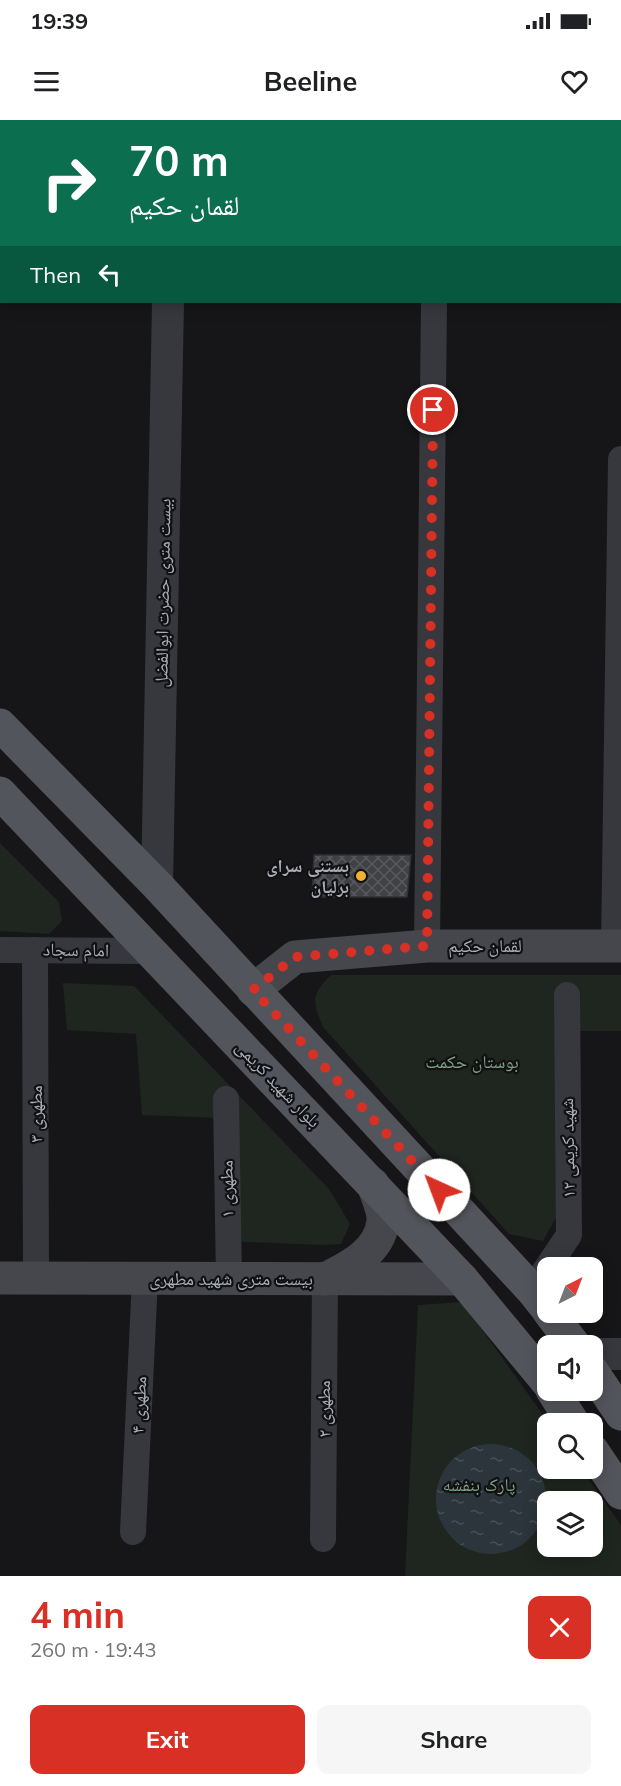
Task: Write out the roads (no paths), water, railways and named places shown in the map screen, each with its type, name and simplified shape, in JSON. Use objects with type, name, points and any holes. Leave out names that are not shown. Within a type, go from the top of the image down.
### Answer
[{"type":"main road","points":[[0,725],[157,885],[537,1298]]},
{"type":"main road","name":"بلوار شهید کریمی","points":[[0,793],[373,1184],[462,1280],[537,1370]]},
{"type":"main road","name":"لقمان حکیم","points":[[253,990],[295,957],[427,946],[618,946]]},
{"type":"main road","points":[[325,1279],[350,1267],[366,1254],[378,1239],[383,1220],[373,1184]]},
{"type":"main road","name":"بیست متری شهید مطهری","points":[[0,1278],[462,1280]]},
{"type":"main road","points":[[603,1387],[621,1414]]},
{"type":"main road","points":[[603,1466],[621,1493]]},
{"type":"street","name":"بیست متری حضرت ابوالفضل","points":[[157,885],[168,303]]},
{"type":"street","points":[[427,946],[434,303]]},
{"type":"street","points":[[618,946],[621,459]]},
{"type":"street","name":"امام سجاد","points":[[0,950],[151,951]]},
{"type":"street","name":"مطهری ۳","points":[[35,950],[36,1278]]},
{"type":"street","name":"شهید کریمی ۱۲","points":[[561,1257],[569,1235],[567,995]]},
{"type":"street","name":"مطهری ۱","points":[[226,1099],[229,1279]]},
{"type":"street","name":"مطهری ۴","points":[[133,1532],[145,1278]]},
{"type":"street","name":"مطهری ۲","points":[[323,1539],[325,1279]]},
{"type":"street","points":[[603,1354],[621,1354]]},
{"type":"water","points":[[480,1445],[502,1445],[522,1453],[537,1468],[537,1479],[542,1479],[545,1491],[537,1491],[537,1530],[522,1545],[502,1553],[480,1553],[460,1545],[445,1530],[437,1510],[437,1488],[445,1468],[460,1453]]},
{"type":"place","name":"بستنی سرای برلیان","points":[[361,876]]},
{"type":"park label","name":"بوستان حکمت","points":[[472,1062]]},
{"type":"park label","name":"پارک بنفشه","points":[[479,1485]]}]
